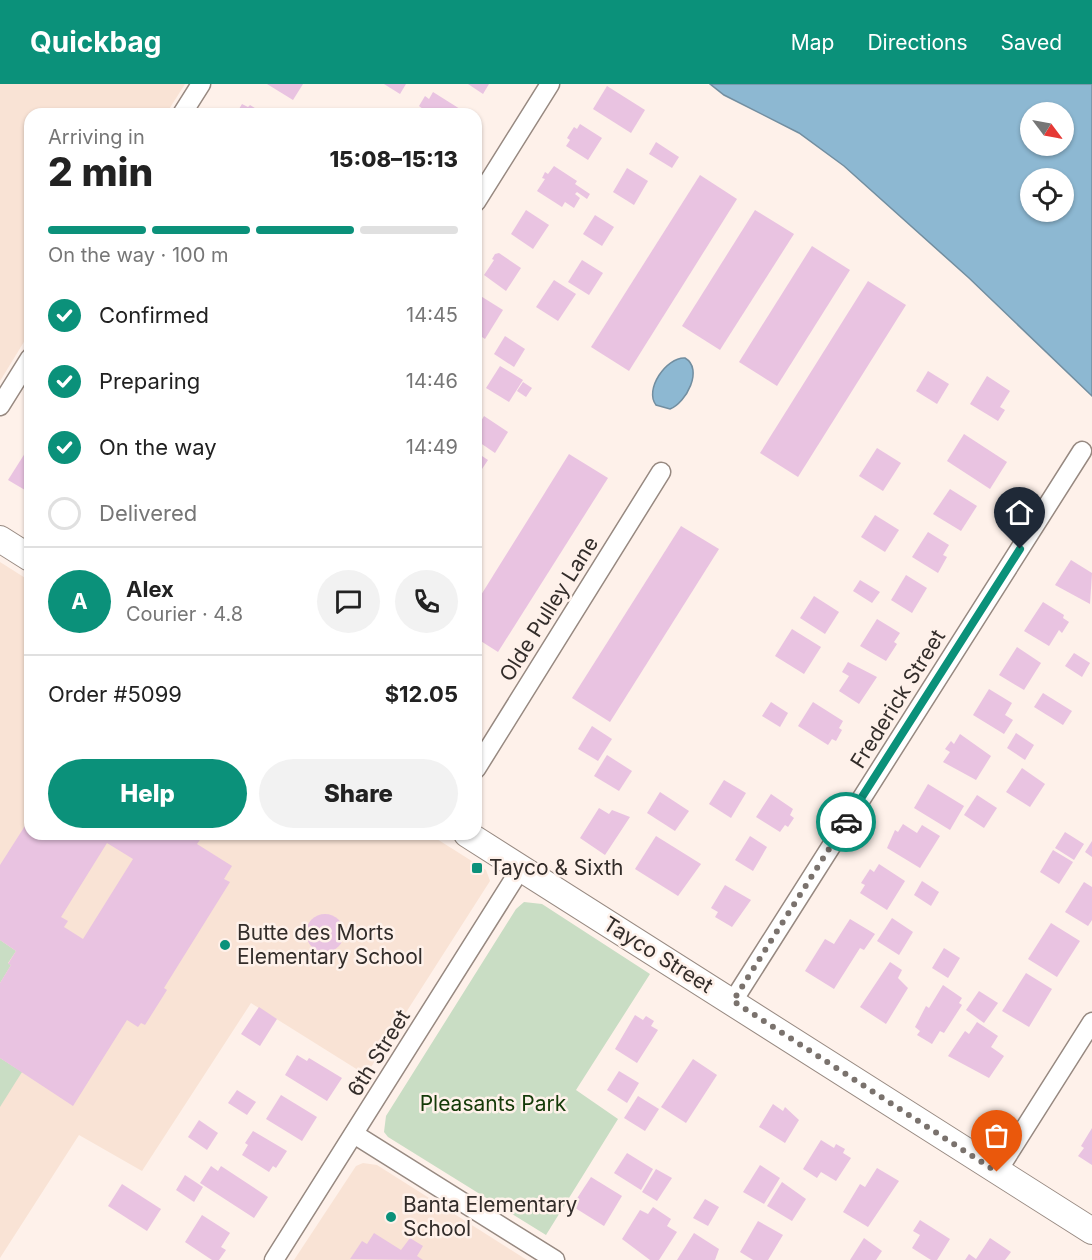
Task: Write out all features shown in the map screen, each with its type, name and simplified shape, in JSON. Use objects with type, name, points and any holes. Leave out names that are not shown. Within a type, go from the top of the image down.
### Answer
[{"type":"street","points":[[186,108],[201,84]]},
{"type":"street","points":[[482,192],[550,84]]},
{"type":"street","points":[[0,406],[24,368]]},
{"type":"street","name":"Frederick Street","points":[[733,1001],[1082,451]]},
{"type":"street","name":"Olde Pulley Lane","points":[[482,759],[661,472]]},
{"type":"street","points":[[0,540],[24,554]]},
{"type":"street","name":"Tayco Street","points":[[476,840],[733,1001],[1092,1231]]},
{"type":"street","name":"6th Street","points":[[274,1260],[521,868]]},
{"type":"street","points":[[997,1172],[1092,1022]]},
{"type":"street","points":[[354,1134],[555,1260]]},
{"type":"shaded area","points":[[0,84],[185,84],[170,108],[24,108],[24,342],[0,381]]},
{"type":"shaded area","name":"Butte des Morts Elementary School","points":[[0,562],[24,577],[24,840],[438,840],[486,870],[490,881],[366,1075],[251,1003],[142,1171],[79,1135],[0,1258]]},
{"type":"shaded area","name":"Banta Elementary School","points":[[363,1163],[377,1165],[527,1260],[294,1260],[356,1166]]},
{"type":"green space","name":"Pleasants Park","points":[[524,902],[542,904],[650,974],[576,1090],[618,1119],[546,1235],[388,1137],[384,1132],[386,1116],[516,909]]},
{"type":"green space","points":[[0,940],[16,951],[0,983]]},
{"type":"green space","points":[[0,1058],[22,1072],[0,1107]]},
{"type":"water","points":[[710,84],[1092,84],[1092,396],[969,278],[844,166],[799,133],[724,95]]},
{"type":"water","points":[[685,358],[693,370],[691,385],[687,393],[676,406],[670,409],[656,405],[653,391],[659,376],[671,363]]},
{"type":"building","points":[[267,84],[303,84],[293,100]]},
{"type":"building","points":[[384,84],[406,84],[400,94]]},
{"type":"building","points":[[468,84],[489,84],[483,94]]},
{"type":"building","points":[[607,86],[645,110],[631,133],[593,109]]},
{"type":"building","points":[[433,92],[458,108],[422,108],[419,106],[425,96],[429,99]]},
{"type":"building","points":[[242,104],[255,108],[240,108]]},
{"type":"building","points":[[580,124],[602,138],[588,160],[566,146],[570,140],[567,138],[574,127],[577,129]]},
{"type":"building","points":[[656,142],[679,157],[672,168],[649,154]]},
{"type":"building","points":[[554,166],[577,181],[575,184],[590,194],[587,199],[577,192],[575,194],[580,198],[574,208],[565,202],[562,207],[537,191],[545,179],[542,178],[545,172],[548,174]]},
{"type":"building","points":[[627,168],[648,181],[634,205],[613,192]]},
{"type":"building","points":[[700,175],[737,199],[629,371],[591,347]]},
{"type":"building","points":[[526,210],[549,225],[533,249],[511,234]]},
{"type":"building","points":[[755,210],[794,234],[720,350],[682,326]]},
{"type":"building","points":[[595,215],[614,227],[602,246],[583,234]]},
{"type":"building","points":[[812,246],[850,270],[777,386],[739,362]]},
{"type":"building","points":[[499,253],[521,268],[506,291],[484,275],[494,260],[492,259],[495,254]]},
{"type":"building","points":[[582,260],[603,273],[589,295],[568,282]]},
{"type":"building","points":[[554,280],[576,294],[558,321],[536,307]]},
{"type":"building","points":[[868,281],[906,305],[798,477],[760,453]]},
{"type":"building","points":[[482,297],[503,310],[485,339],[482,337]]},
{"type":"building","points":[[505,336],[525,349],[514,367],[494,354]]},
{"type":"building","points":[[500,366],[523,380],[509,402],[486,388]]},
{"type":"building","points":[[928,371],[949,384],[937,404],[916,391]]},
{"type":"building","points":[[987,376],[1010,391],[1000,407],[1005,410],[998,421],[970,404]]},
{"type":"building","points":[[523,382],[532,388],[526,397],[517,391]]},
{"type":"building","points":[[484,416],[508,432],[495,453],[482,444]]},
{"type":"building","points":[[964,434],[1007,462],[990,489],[947,461]]},
{"type":"building","points":[[877,448],[901,463],[883,491],[859,476]]},
{"type":"building","points":[[569,454],[608,478],[498,652],[482,642],[482,593]]},
{"type":"building","points":[[24,455],[24,489],[8,480]]},
{"type":"building","points":[[482,456],[488,460],[482,469]]},
{"type":"building","points":[[950,489],[977,506],[961,531],[933,514]]},
{"type":"building","points":[[875,515],[899,530],[885,552],[861,537]]},
{"type":"building","points":[[681,526],[719,549],[610,722],[572,698]]},
{"type":"building","points":[[928,532],[949,545],[943,555],[947,557],[938,573],[912,557]]},
{"type":"building","points":[[1071,560],[1092,573],[1090,604],[1055,585]]},
{"type":"building","points":[[906,575],[927,588],[912,613],[891,600]]},
{"type":"building","points":[[860,580],[880,592],[872,603],[853,591]]},
{"type":"building","points":[[814,596],[839,612],[825,634],[800,618]]},
{"type":"building","points":[[1043,602],[1064,615],[1063,618],[1069,622],[1062,633],[1059,630],[1049,646],[1024,631]]},
{"type":"building","points":[[877,619],[900,633],[894,642],[897,644],[886,661],[860,646]]},
{"type":"building","points":[[792,629],[821,647],[804,674],[775,656]]},
{"type":"building","points":[[1017,647],[1041,663],[1024,690],[999,675]]},
{"type":"building","points":[[1074,653],[1090,663],[1082,677],[1065,666]]},
{"type":"building","points":[[848,662],[877,677],[859,704],[839,691],[849,676],[842,672]]},
{"type":"building","points":[[989,689],[1012,703],[1005,715],[1013,720],[1004,734],[973,715]]},
{"type":"building","points":[[1043,693],[1072,711],[1063,725],[1034,707]]},
{"type":"building","points":[[771,702],[788,713],[780,727],[762,716]]},
{"type":"building","points":[[813,702],[843,721],[839,728],[842,730],[836,741],[832,739],[828,745],[798,726]]},
{"type":"building","points":[[592,726],[612,739],[598,761],[578,749]]},
{"type":"building","points":[[1016,733],[1034,745],[1025,760],[1007,748]]},
{"type":"building","points":[[960,734],[991,756],[976,780],[943,762],[950,752],[945,749],[951,741],[954,744]]},
{"type":"building","points":[[607,755],[632,771],[619,791],[594,776]]},
{"type":"building","points":[[1022,768],[1045,784],[1030,807],[1006,792]]},
{"type":"building","points":[[724,780],[746,793],[731,818],[709,804]]},
{"type":"building","points":[[928,784],[964,806],[950,830],[914,808]]},
{"type":"building","points":[[660,792],[689,811],[675,831],[647,813]]},
{"type":"building","points":[[771,794],[793,809],[790,815],[794,818],[788,827],[785,825],[780,832],[756,817]]},
{"type":"building","points":[[977,795],[997,808],[984,828],[964,815]]},
{"type":"building","points":[[599,808],[609,814],[612,810],[630,817],[605,855],[580,838]]},
{"type":"building","points":[[903,824],[917,833],[922,825],[940,836],[920,868],[887,848],[895,830],[898,832]]},
{"type":"building","points":[[24,827],[24,840],[200,840],[197,844],[232,866],[224,879],[230,882],[164,988],[167,990],[145,1025],[141,1023],[138,1027],[127,1020],[73,1106],[0,1058],[0,983],[16,951],[0,940],[0,865]],"holes":[[[107,843],[133,859],[83,939],[64,927],[68,921],[61,917]]]},
{"type":"building","points":[[1065,832],[1084,844],[1074,860],[1055,848]]},
{"type":"building","points":[[656,836],[701,864],[678,896],[635,869]]},
{"type":"building","points":[[750,836],[767,847],[753,871],[735,860]]},
{"type":"building","points":[[1092,841],[1092,857],[1085,852]]},
{"type":"building","points":[[1053,850],[1073,862],[1059,884],[1040,872]]},
{"type":"building","points":[[879,864],[905,881],[887,910],[860,893],[865,885],[861,883],[870,869],[874,872]]},
{"type":"building","points":[[922,881],[939,892],[931,906],[914,895]]},
{"type":"building","points":[[1084,882],[1092,887],[1092,920],[1088,926],[1065,912]]},
{"type":"building","points":[[725,885],[751,900],[732,927],[715,917],[718,912],[711,908]]},
{"type":"building","points":[[325,914],[338,920],[344,933],[338,946],[325,952],[312,946],[306,933],[312,920]]},
{"type":"building","points":[[892,918],[913,932],[899,955],[877,941]]},
{"type":"building","points":[[850,919],[875,934],[864,950],[860,948],[834,989],[805,971],[825,939],[834,944]]},
{"type":"building","points":[[1051,923],[1080,941],[1057,977],[1028,959]]},
{"type":"building","points":[[944,948],[960,958],[948,978],[932,968]]},
{"type":"building","points":[[890,962],[902,970],[898,978],[908,988],[886,1024],[860,1007]]},
{"type":"building","points":[[1026,973],[1052,989],[1029,1027],[1002,1011]]},
{"type":"building","points":[[943,985],[962,998],[959,1003],[962,1005],[944,1033],[940,1031],[932,1044],[917,1035],[920,1031],[915,1027],[926,1006],[929,1008]]},
{"type":"building","points":[[979,991],[998,1003],[984,1023],[966,1010]]},
{"type":"building","points":[[259,1007],[277,1019],[260,1046],[241,1034]]},
{"type":"building","points":[[635,1015],[643,1020],[646,1016],[654,1021],[651,1026],[658,1030],[637,1063],[615,1049]]},
{"type":"building","points":[[977,1022],[998,1036],[991,1047],[1004,1056],[989,1078],[948,1056],[965,1031],[969,1034]]},
{"type":"building","points":[[297,1055],[307,1061],[309,1058],[342,1078],[327,1101],[285,1075]]},
{"type":"building","points":[[693,1059],[717,1075],[686,1123],[661,1107]]},
{"type":"building","points":[[619,1071],[639,1083],[627,1103],[607,1090]]},
{"type":"building","points":[[237,1090],[256,1102],[247,1115],[228,1103]]},
{"type":"building","points":[[281,1095],[317,1117],[302,1141],[266,1119]]},
{"type":"building","points":[[638,1096],[659,1109],[645,1131],[624,1118]]},
{"type":"building","points":[[773,1104],[783,1111],[785,1107],[799,1120],[785,1143],[759,1127]]},
{"type":"building","points":[[199,1120],[218,1133],[207,1150],[188,1137]]},
{"type":"building","points":[[1092,1128],[1092,1165],[1078,1156]]},
{"type":"building","points":[[253,1131],[287,1151],[276,1168],[273,1166],[269,1172],[242,1155],[248,1145],[245,1143]]},
{"type":"building","points":[[821,1140],[834,1148],[836,1144],[845,1149],[843,1153],[851,1158],[836,1181],[821,1172],[817,1178],[803,1169]]},
{"type":"building","points":[[627,1153],[653,1169],[641,1190],[614,1173]]},
{"type":"building","points":[[760,1165],[780,1178],[764,1204],[743,1192]]},
{"type":"building","points":[[211,1166],[218,1171],[221,1166],[268,1197],[254,1218],[200,1183]]},
{"type":"building","points":[[877,1168],[899,1181],[868,1227],[843,1212],[860,1184],[865,1187]]},
{"type":"building","points":[[656,1169],[672,1178],[657,1201],[642,1192]]},
{"type":"building","points":[[185,1175],[203,1187],[194,1202],[176,1190]]},
{"type":"building","points":[[591,1177],[622,1196],[604,1226],[572,1206]]},
{"type":"building","points":[[782,1182],[806,1199],[792,1221],[767,1206]]},
{"type":"building","points":[[122,1184],[161,1209],[147,1231],[108,1206]]},
{"type":"building","points":[[705,1199],[719,1207],[708,1226],[693,1218]]},
{"type":"building","points":[[653,1207],[671,1219],[667,1226],[677,1232],[659,1260],[650,1260],[622,1239],[640,1210],[648,1214]]},
{"type":"building","points":[[202,1215],[230,1233],[221,1247],[226,1250],[219,1260],[212,1260],[185,1242]]},
{"type":"building","points":[[920,1220],[950,1239],[937,1260],[931,1260],[912,1248],[920,1235],[913,1231]]},
{"type":"building","points":[[758,1221],[783,1235],[768,1260],[753,1260],[740,1252]]},
{"type":"building","points":[[374,1233],[401,1250],[410,1238],[423,1246],[417,1256],[423,1260],[350,1259],[362,1241],[367,1244]]},
{"type":"building","points":[[694,1233],[719,1249],[715,1260],[677,1260]]},
{"type":"building","points":[[864,1238],[882,1251],[876,1260],[850,1260]]},
{"type":"building","points":[[990,1238],[1011,1252],[1005,1260],[965,1260],[969,1254],[976,1259]]},
{"type":"way so far","points":[[846,822],[733,1001],[997,1172]]},
{"type":"place","name":"Tayco & Sixth","points":[[477,868]]},
{"type":"place","name":"Butte des Morts Elementary School","points":[[225,945]]},
{"type":"place","name":"Banta Elementary School","points":[[391,1217]]},
{"type":"route","points":[[846,822],[1020,549]]}]
